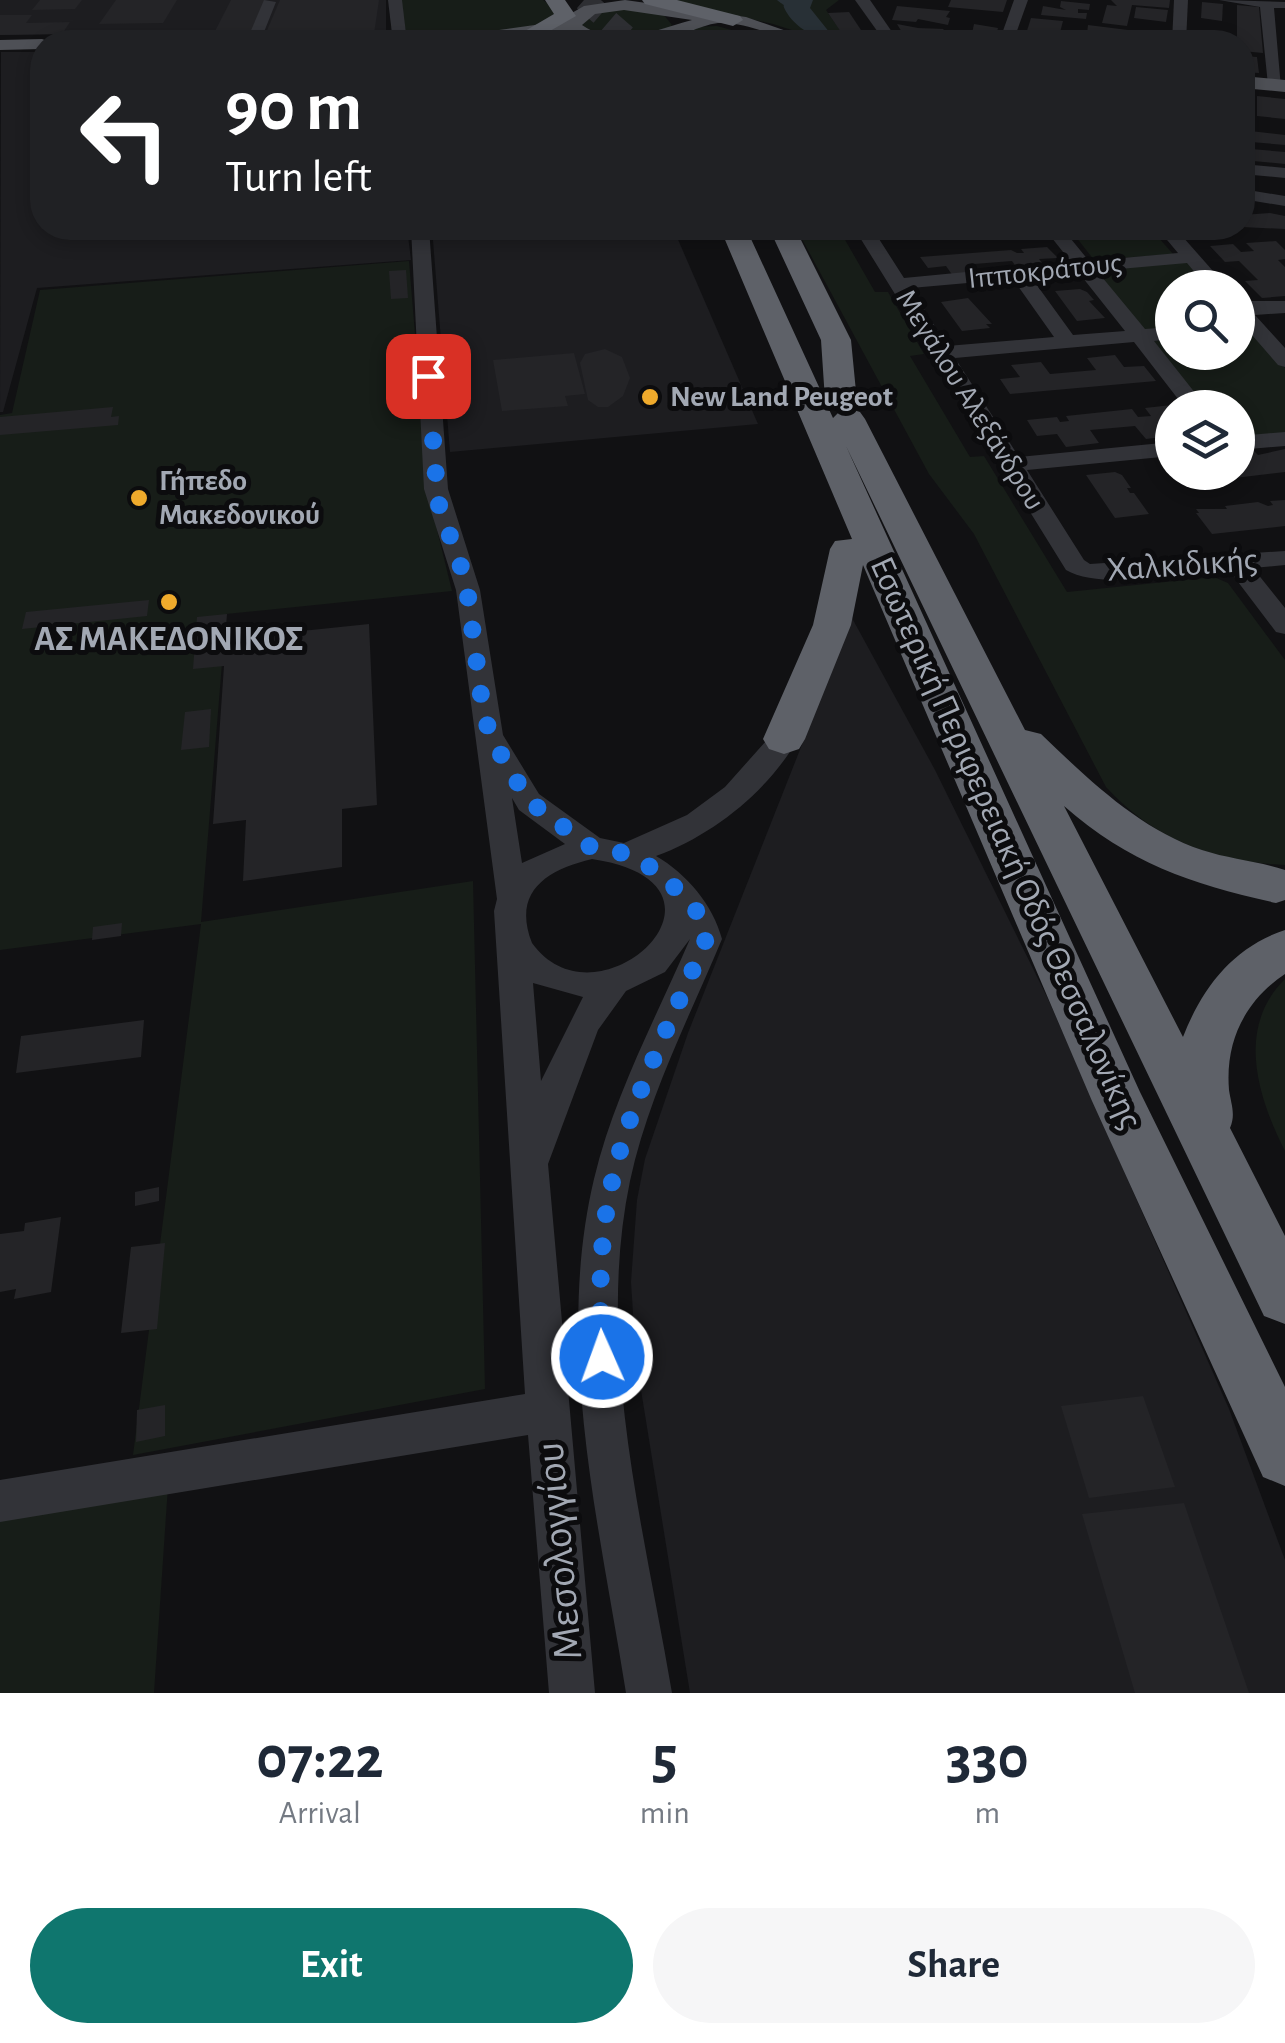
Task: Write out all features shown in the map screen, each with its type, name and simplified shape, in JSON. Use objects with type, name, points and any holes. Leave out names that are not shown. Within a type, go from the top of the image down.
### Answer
[{"type":"highway","points":[[542,30],[566,16],[555,0]]},
{"type":"highway","points":[[643,2],[733,20]]},
{"type":"highway","points":[[550,30],[575,23]]},
{"type":"highway","points":[[706,240],[903,672],[982,732],[1056,774],[1157,850],[1201,867],[1282,885]]},
{"type":"highway","name":"Εσωτερική Περιφερειακή Οδός Θεσσαλονίκης","points":[[740,240],[982,732],[1218,1159],[1285,1296]]},
{"type":"highway","name":"Εσωτερική Περιφερειακή Οδός Θεσσαλονίκης","points":[[766,240],[841,402],[982,732],[1118,1102],[1285,1455]]},
{"type":"highway","points":[[788,240],[836,340],[841,402]]},
{"type":"highway","points":[[784,738],[832,625],[848,549]]},
{"type":"highway","points":[[1218,1159],[1202,1096],[1202,1063],[1210,1031],[1221,1003],[1240,980],[1285,949]]},
{"type":"main road","points":[[575,23],[610,6],[643,2],[676,29],[733,20],[768,30]]},
{"type":"main road","points":[[0,44],[30,44]]},
{"type":"main road","points":[[1255,83],[1280,85]]},
{"type":"street","points":[[396,0],[399,30]]},
{"type":"street","points":[[884,30],[865,2],[888,0]]},
{"type":"street","points":[[1010,30],[1021,0]]},
{"type":"street","points":[[1180,30],[1181,0]]},
{"type":"street","points":[[1226,0],[1285,6]]},
{"type":"street","points":[[257,30],[270,2]]},
{"type":"street","points":[[1266,2],[1280,85]]},
{"type":"street","points":[[1255,171],[1285,174]]},
{"type":"street","points":[[1255,196],[1285,201]]},
{"type":"street","points":[[421,240],[436,490],[466,581],[512,898],[508,920],[514,941],[528,962],[544,972],[567,981],[614,982],[656,962],[670,946],[680,910],[675,892]]},
{"type":"street","name":"Μεγάλου Αλεξάνδρου","points":[[870,240],[1067,557],[1080,569]]},
{"type":"street","points":[[1063,240],[1182,390]]},
{"type":"street","points":[[1177,240],[1204,270]]},
{"type":"street","name":"Ιπποκράτους","points":[[898,284],[1192,257]]},
{"type":"street","points":[[1019,274],[1068,342]]},
{"type":"street","points":[[1255,315],[1285,307]]},
{"type":"street","points":[[1255,331],[1285,361]]},
{"type":"street","points":[[940,353],[1155,334]]},
{"type":"street","points":[[1255,442],[1285,439]]},
{"type":"street","points":[[1010,465],[1155,451]]},
{"type":"street","name":"Χαλκιδικής","points":[[1080,569],[1109,572],[1285,558]]},
{"type":"street","points":[[1236,562],[1285,626]]},
{"type":"street","points":[[484,718],[504,761],[530,802],[592,848]]},
{"type":"street","points":[[630,854],[668,842],[730,802],[784,738]]},
{"type":"street","points":[[512,898],[524,879],[542,863],[566,852],[592,848],[630,854],[649,862],[700,915],[706,939],[644,1087],[611,1183],[602,1248],[604,1393],[650,1693]]},
{"type":"street","name":"Μεσολογγίου","points":[[514,941],[547,1412],[572,1693]]},
{"type":"street","name":"Μεσολογγίου","points":[[530,1170],[580,1027],[593,1004],[614,982]]},
{"type":"street","points":[[0,1501],[547,1412]]},
{"type":"shaded area","points":[[0,0],[386,0],[386,30],[30,30],[30,35],[0,35]]},
{"type":"shaded area","points":[[401,0],[543,0],[558,11],[554,22],[508,30],[405,30]]},
{"type":"shaded area","points":[[663,0],[839,0],[826,10],[840,30],[792,30]]},
{"type":"shaded area","points":[[777,0],[813,0],[810,8],[828,30],[805,30]]},
{"type":"shaded area","points":[[613,8],[663,14],[672,25],[668,30],[589,30],[581,23],[590,14]]},
{"type":"shaded area","points":[[717,26],[732,30],[688,30]]},
{"type":"shaded area","points":[[1,52],[30,52],[30,240],[408,240],[411,260],[37,288],[0,412]]},
{"type":"shaded area","points":[[433,240],[678,240],[758,424],[450,452]]},
{"type":"shaded area","points":[[802,240],[845,240],[875,292],[888,292],[924,354],[910,356],[970,457],[984,456],[1067,592],[1214,577],[1228,583],[1285,660],[1285,865],[1234,859],[1187,844],[1144,821],[1106,787],[974,534],[929,474]]},
{"type":"shaded area","points":[[1078,240],[1161,240],[1173,254],[1094,260]]},
{"type":"shaded area","points":[[409,261],[428,493],[452,591],[226,614],[201,922],[473,881],[485,1389],[133,1455],[201,924],[0,950],[0,415],[12,413],[40,290]]},
{"type":"shaded area","points":[[1188,261],[1196,270],[1155,270],[1155,331],[1142,332],[1090,269]]},
{"type":"shaded area","points":[[1255,336],[1285,368],[1285,434],[1255,437],[1255,390],[1190,390],[1174,370],[1255,370]]},
{"type":"shaded area","points":[[852,618],[935,770],[1049,1001],[1229,1409],[1285,1560],[1285,1693],[690,1693],[636,1359],[631,1282],[637,1200],[645,1159],[688,1033]]},
{"type":"shaded area","points":[[1285,979],[1285,1151],[1266,1108],[1256,1062],[1256,1040],[1260,1018]]},
{"type":"shaded area","points":[[168,1486],[154,1693],[0,1693],[0,1514]]},
{"type":"building","points":[[40,0],[82,0],[75,9],[32,10]]},
{"type":"building","points":[[116,0],[177,0],[163,23],[99,24]]},
{"type":"building","points":[[231,0],[265,0],[251,30],[216,30]]},
{"type":"building","points":[[280,0],[379,0],[375,30],[267,30]]},
{"type":"building","points":[[951,0],[1007,0],[1003,12],[948,7]]},
{"type":"building","points":[[1111,0],[1170,0],[1169,8],[1132,5],[1127,26],[1102,23],[1107,5],[1117,6]]},
{"type":"building","points":[[1061,1],[1090,4],[1089,10],[1078,9],[1078,13],[1087,13],[1086,19],[1041,15],[1043,6],[1066,10],[1060,7]]},
{"type":"building","points":[[1202,2],[1223,4],[1222,21],[1201,18]]},
{"type":"building","points":[[1237,5],[1259,7],[1263,53],[1255,52],[1255,30],[1237,30]]},
{"type":"building","points":[[897,6],[950,11],[946,17],[950,18],[948,25],[918,19],[892,20]]},
{"type":"building","points":[[1136,7],[1168,10],[1166,22],[1134,18]]},
{"type":"building","points":[[849,12],[861,30],[840,30],[828,13]]},
{"type":"building","points":[[0,15],[32,15],[26,23],[70,22],[65,30],[0,35]]},
{"type":"building","points":[[1031,18],[1063,21],[1061,30],[1027,30]]},
{"type":"building","points":[[897,24],[944,29],[943,30],[901,30]]},
{"type":"building","points":[[974,24],[998,28],[998,30],[973,30]]},
{"type":"building","points":[[1088,25],[1128,30],[1087,30]]},
{"type":"building","points":[[1257,96],[1285,99],[1285,119],[1257,116]]},
{"type":"building","points":[[1255,132],[1285,135],[1285,145],[1255,142]]},
{"type":"building","points":[[1255,149],[1285,152],[1285,164],[1255,161]]},
{"type":"building","points":[[1255,214],[1285,216],[1285,229],[1255,228]]},
{"type":"building","points":[[1276,241],[1285,250],[1285,259],[1278,260],[1285,267],[1285,296],[1262,298],[1255,291],[1255,270],[1248,270],[1239,261],[1225,262],[1210,246],[1233,244],[1241,252],[1254,251],[1246,243]]},
{"type":"building","points":[[1047,247],[1058,258],[1039,259],[1047,269],[1019,271],[1012,261],[974,264],[980,274],[953,276],[946,266],[928,268],[920,257],[1011,250],[1024,253],[1021,249]]},
{"type":"building","points":[[406,270],[408,298],[391,299],[389,271]]},
{"type":"building","points":[[1080,289],[1094,300],[1089,301],[1105,318],[1077,321],[1055,291]]},
{"type":"building","points":[[968,298],[992,324],[986,324],[990,328],[962,331],[941,302]]},
{"type":"building","points":[[605,349],[622,357],[630,378],[623,396],[608,407],[598,407],[588,400],[580,363],[585,354]]},
{"type":"building","points":[[574,353],[585,394],[565,396],[568,406],[502,411],[493,360]]},
{"type":"building","points":[[1115,355],[1124,367],[1144,366],[1156,381],[1010,394],[1000,379],[1020,377],[1011,365],[1041,362],[1050,374],[1096,370],[1087,358]]},
{"type":"building","points":[[113,407],[111,417],[119,416],[118,425],[0,435],[0,417]]},
{"type":"building","points":[[1155,407],[1155,438],[1146,439],[1135,426],[1090,430],[1099,443],[1066,447],[1057,434],[1037,436],[1027,420],[1057,417],[1060,422],[1069,421],[1066,416],[1132,409],[1138,417],[1151,416],[1145,408]]},
{"type":"building","points":[[1285,449],[1285,472],[1255,476],[1255,452],[1258,455]]},
{"type":"building","points":[[1086,475],[1122,475],[1130,493],[1149,514],[1115,518]]},
{"type":"building","points":[[1285,500],[1285,526],[1212,534],[1196,513],[1196,509],[1227,509],[1225,506],[1258,502],[1268,506],[1273,505],[1270,501]]},
{"type":"building","points":[[149,600],[147,616],[22,629],[26,612]]},
{"type":"building","points":[[227,614],[225,639],[369,624],[377,805],[342,809],[342,867],[243,881],[246,820],[213,824],[224,666],[193,669],[197,617]]},
{"type":"building","points":[[211,709],[209,747],[181,750],[185,712]]},
{"type":"building","points":[[122,923],[121,936],[92,940],[93,927]]},
{"type":"building","points":[[144,1020],[141,1057],[16,1073],[21,1036]]},
{"type":"building","points":[[159,1187],[159,1201],[135,1206],[135,1192]]},
{"type":"building","points":[[61,1217],[51,1292],[14,1299],[16,1289],[0,1292],[0,1234],[24,1231],[25,1223]]},
{"type":"building","points":[[165,1243],[157,1329],[121,1333],[131,1247]]},
{"type":"building","points":[[1143,1396],[1175,1487],[1089,1498],[1061,1406]]},
{"type":"building","points":[[165,1405],[165,1436],[136,1442],[137,1410]]},
{"type":"building","points":[[1184,1503],[1249,1693],[1135,1693],[1082,1514]]},
{"type":"tunnel","points":[[584,0],[619,30]]},
{"type":"place","name":"New Land Peugeot","points":[[650,397]]},
{"type":"place","name":"Γήπεδο Μακεδονικού","points":[[139,498]]},
{"type":"place","name":"ΑΣ ΜΑΚΕΔΟΝΙΚΟΣ","points":[[169,602]]},
{"type":"route","points":[[428,376],[438,502],[466,581],[484,718],[504,761],[530,802],[592,848],[611,849],[649,862],[690,903],[706,928],[706,939],[625,1134],[611,1183],[602,1248],[602,1357]]}]
